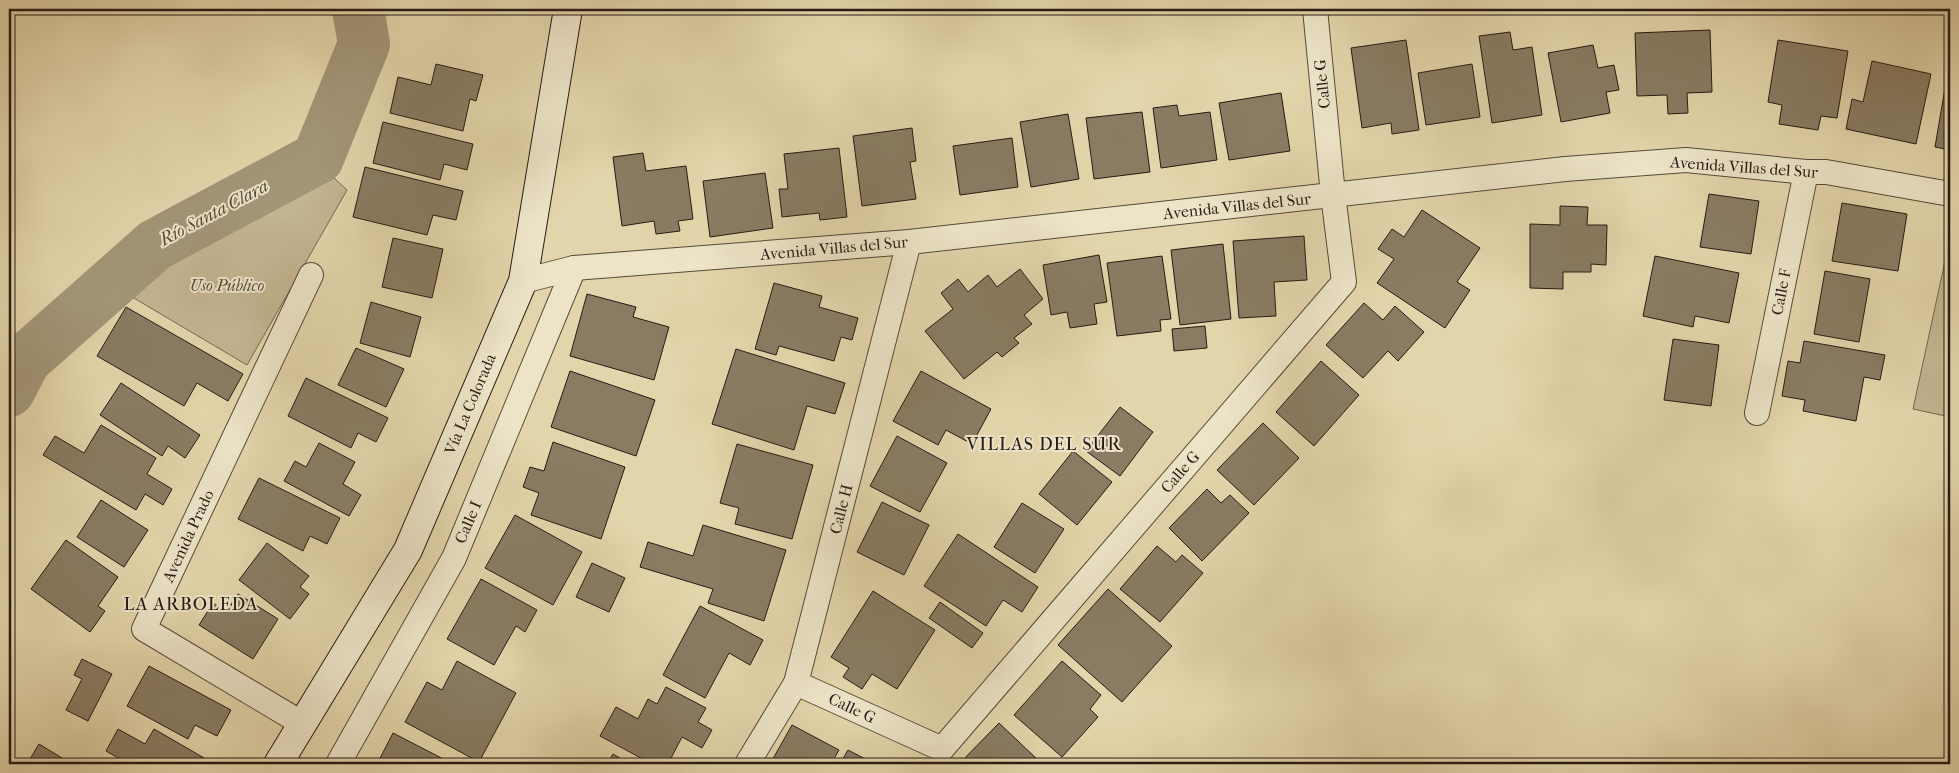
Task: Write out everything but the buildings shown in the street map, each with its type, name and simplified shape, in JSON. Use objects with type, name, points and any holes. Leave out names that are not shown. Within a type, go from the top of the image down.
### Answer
[{"type":"main road","name":"Vía La Colorada","points":[[278,764],[408,550],[523,280],[568,9]]},
{"type":"street","name":"Calle G","points":[[796,683],[942,749],[1344,282],[1333,195],[1315,9]]},
{"type":"street","name":"Avenida Villas del Sur","points":[[523,280],[574,268],[909,242],[1565,169],[1686,160],[1806,172],[1826,172],[1950,194]]},
{"type":"street","name":"Calle F","points":[[1757,413],[1806,172]]},
{"type":"street","name":"Calle H","points":[[747,764],[796,683],[909,242]]},
{"type":"street","name":"Calle I","points":[[338,764],[454,558],[574,268]]},
{"type":"street","name":"Avenida Prado","points":[[303,724],[144,629],[311,275]]},
{"type":"green space","name":"Uso Público","points":[[321,166],[347,190],[247,365],[127,294],[213,224]]},
{"type":"green space","points":[[1950,238],[1950,417],[1913,409]]},
{"type":"waterway","name":"Río Santa Clara","points":[[9,391],[25,360],[155,245],[318,158],[364,44],[358,9]]},
{"type":"district","name":"VILLAS DEL SUR","points":[[1044,444]]},
{"type":"district","name":"LA ARBOLEDA","points":[[191,604]]}]
